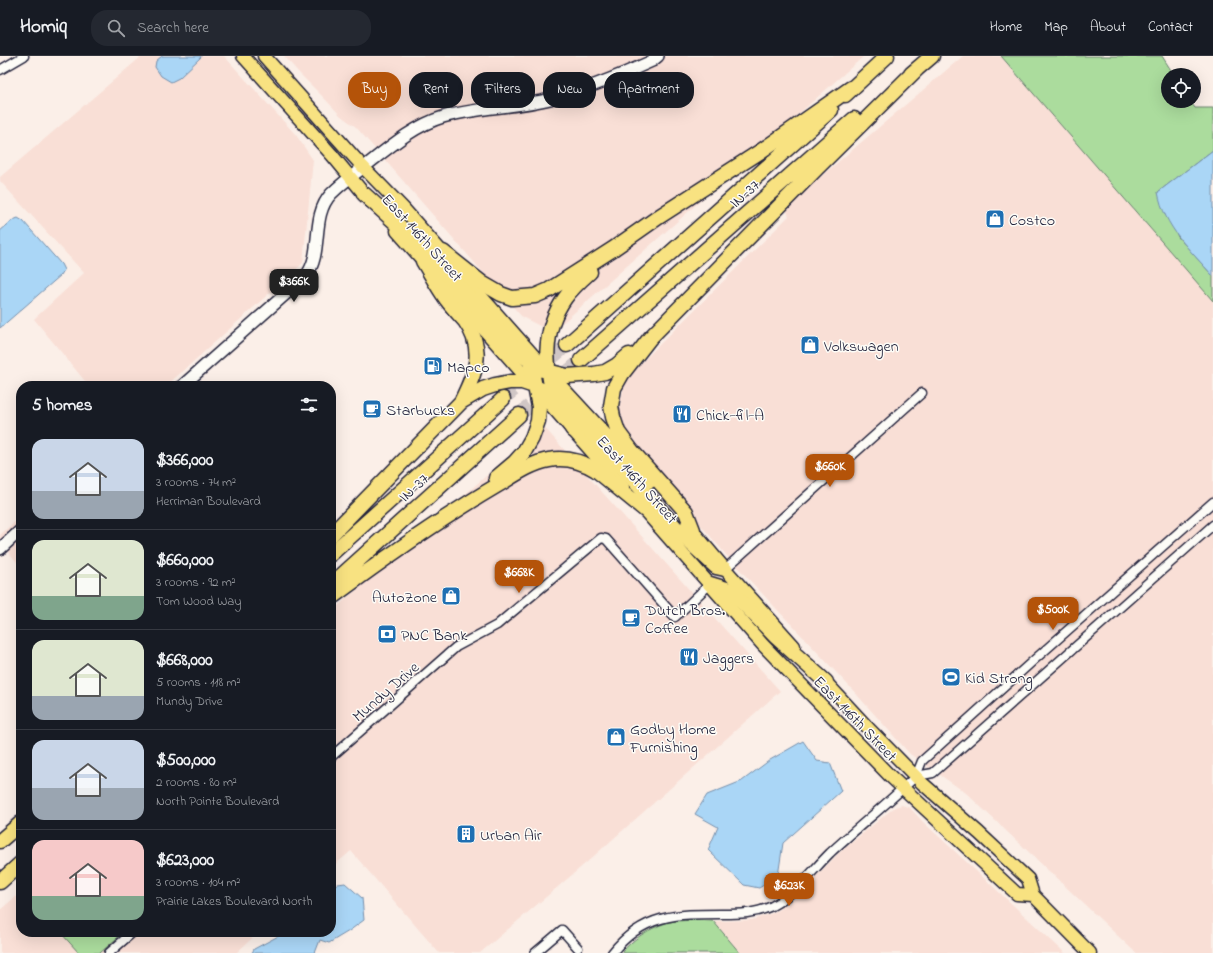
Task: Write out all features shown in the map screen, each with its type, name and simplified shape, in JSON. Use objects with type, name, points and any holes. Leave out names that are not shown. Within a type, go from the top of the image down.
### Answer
[{"type":"highway","name":"IN-37","points":[[567,345],[826,115],[851,88],[887,56]]},
{"type":"highway","name":"IN-37","points":[[581,360],[886,90],[917,69],[932,56]]},
{"type":"highway","points":[[364,194],[429,253],[519,353],[549,373],[573,376],[605,372],[617,365],[650,338],[811,174],[917,69]]},
{"type":"highway","points":[[443,252],[482,283],[501,294],[512,298],[535,296],[549,290],[613,250],[660,216],[761,151],[851,88]]},
{"type":"highway","points":[[573,430],[559,406],[551,383],[547,345],[556,313],[564,300],[573,288],[613,250]]},
{"type":"highway","points":[[423,261],[447,300],[465,322],[474,340],[476,351],[474,376],[461,402]]},
{"type":"highway","points":[[650,338],[622,374],[614,388],[611,406],[613,417],[618,432],[632,451],[686,512],[693,530]]},
{"type":"highway","points":[[336,594],[461,506],[515,462],[524,452],[532,438],[538,421],[539,408],[527,347]]},
{"type":"highway","points":[[336,530],[461,402],[495,384],[522,382],[534,386],[564,403],[686,539],[716,567],[725,569]]},
{"type":"highway","name":"IN-37","points":[[336,549],[503,399]]},
{"type":"highway","name":"IN-37","points":[[336,580],[519,415]]},
{"type":"highway","points":[[461,506],[538,463],[560,459],[579,462],[596,470],[644,510]]},
{"type":"highway","points":[[710,584],[730,590],[776,637],[826,682]]},
{"type":"highway","points":[[0,841],[16,827]]},
{"type":"highway","points":[[0,882],[16,868]]},
{"type":"main road","name":"East 146th Street","points":[[243,56],[763,645],[903,789],[1017,894],[1033,895]]},
{"type":"main road","name":"East 146th Street","points":[[264,56],[363,167],[443,252],[549,373],[652,483],[725,569],[826,682],[916,776],[1028,879],[1033,895],[1090,953]]},
{"type":"street","points":[[0,70],[24,56]]},
{"type":"street","points":[[188,381],[306,276],[312,268],[314,260],[319,217],[323,206],[331,194],[363,167],[415,130],[442,117],[478,110],[530,104],[579,91],[652,61],[658,56]]},
{"type":"street","points":[[725,569],[922,393]]},
{"type":"street","points":[[612,953],[632,933],[657,919],[682,914],[749,913],[779,902],[797,888],[829,854],[903,789],[916,776],[922,761],[1213,502]]},
{"type":"street","points":[[916,776],[933,773],[1213,525]]},
{"type":"street","points":[[0,549],[16,535]]},
{"type":"street","name":"Mundy Drive","points":[[336,753],[456,647],[497,625],[601,538],[606,539],[675,617],[710,584]]},
{"type":"street","points":[[535,953],[562,930],[578,948]]},
{"type":"street","points":[[109,953],[127,937]]},
{"type":"shaded area","points":[[142,56],[224,56],[296,135],[313,160],[303,263],[172,381],[85,381],[34,319],[84,273],[0,181],[0,177]]},
{"type":"shaded area","points":[[284,56],[864,56],[566,320],[557,327],[546,329],[522,317],[356,127],[341,116]]},
{"type":"shaded area","points":[[963,56],[1001,56],[1213,301],[1213,953],[1136,953],[966,793],[910,754],[849,686],[728,557],[629,441],[619,425],[618,412],[625,382],[635,369],[789,216],[785,207]]},
{"type":"shaded area","points":[[543,426],[780,691],[586,863],[480,953],[439,953],[351,851],[336,864],[336,608]]},
{"type":"shaded area","points":[[16,521],[16,561],[0,542],[0,535]]},
{"type":"shaded area","points":[[902,805],[910,808],[923,822],[1065,953],[740,953],[713,921],[752,920],[773,913],[791,902],[839,853],[895,807]]},
{"type":"shaded area","points":[[16,896],[16,937],[254,937],[236,953],[0,953],[0,910]]},
{"type":"green space","points":[[1001,56],[1162,56],[1170,68],[1161,68],[1161,108],[1213,108],[1213,150],[1158,192],[1178,237],[1213,276],[1213,301]]},
{"type":"green space","points":[[695,920],[713,921],[740,953],[621,953],[636,939],[659,925],[669,922]]},
{"type":"green space","points":[[65,937],[118,937],[100,953],[79,953]]},
{"type":"water","points":[[162,56],[201,57],[179,78],[171,82],[161,76],[155,67],[156,61]]},
{"type":"water","points":[[1213,150],[1213,276],[1187,247],[1172,227],[1161,205],[1158,192]]},
{"type":"water","points":[[18,218],[23,221],[61,264],[64,270],[61,275],[0,328],[0,231],[13,220]]},
{"type":"water","points":[[803,741],[817,761],[830,763],[841,791],[783,843],[778,876],[759,888],[744,885],[708,850],[718,827],[695,814],[707,795],[742,781],[770,760]]},
{"type":"water","points":[[345,883],[362,898],[364,920],[329,943],[320,940],[315,953],[252,953],[254,949],[277,937],[336,937],[336,884]]},
{"type":"tunnel","points":[[503,399],[567,345]]},
{"type":"tunnel","points":[[519,415],[581,360]]},
{"type":"place","name":"Costco","points":[[995,219]]},
{"type":"place","name":"Volkswagen","points":[[810,345]]},
{"type":"place","name":"Mapco","points":[[433,366]]},
{"type":"place","name":"Starbucks","points":[[372,409]]},
{"type":"place","name":"Chick-fil-A","points":[[682,414]]},
{"type":"place","name":"AutoZone","points":[[451,596]]},
{"type":"place","name":"Dutch Bros. Coffee","points":[[631,618]]},
{"type":"place","name":"PNC Bank","points":[[387,634]]},
{"type":"place","name":"Jaggers","points":[[689,657]]},
{"type":"place","name":"Kid Strong","points":[[951,677]]},
{"type":"place","name":"Godby Home Furnishing","points":[[616,737]]},
{"type":"place","name":"Urban Air","points":[[466,834]]}]
